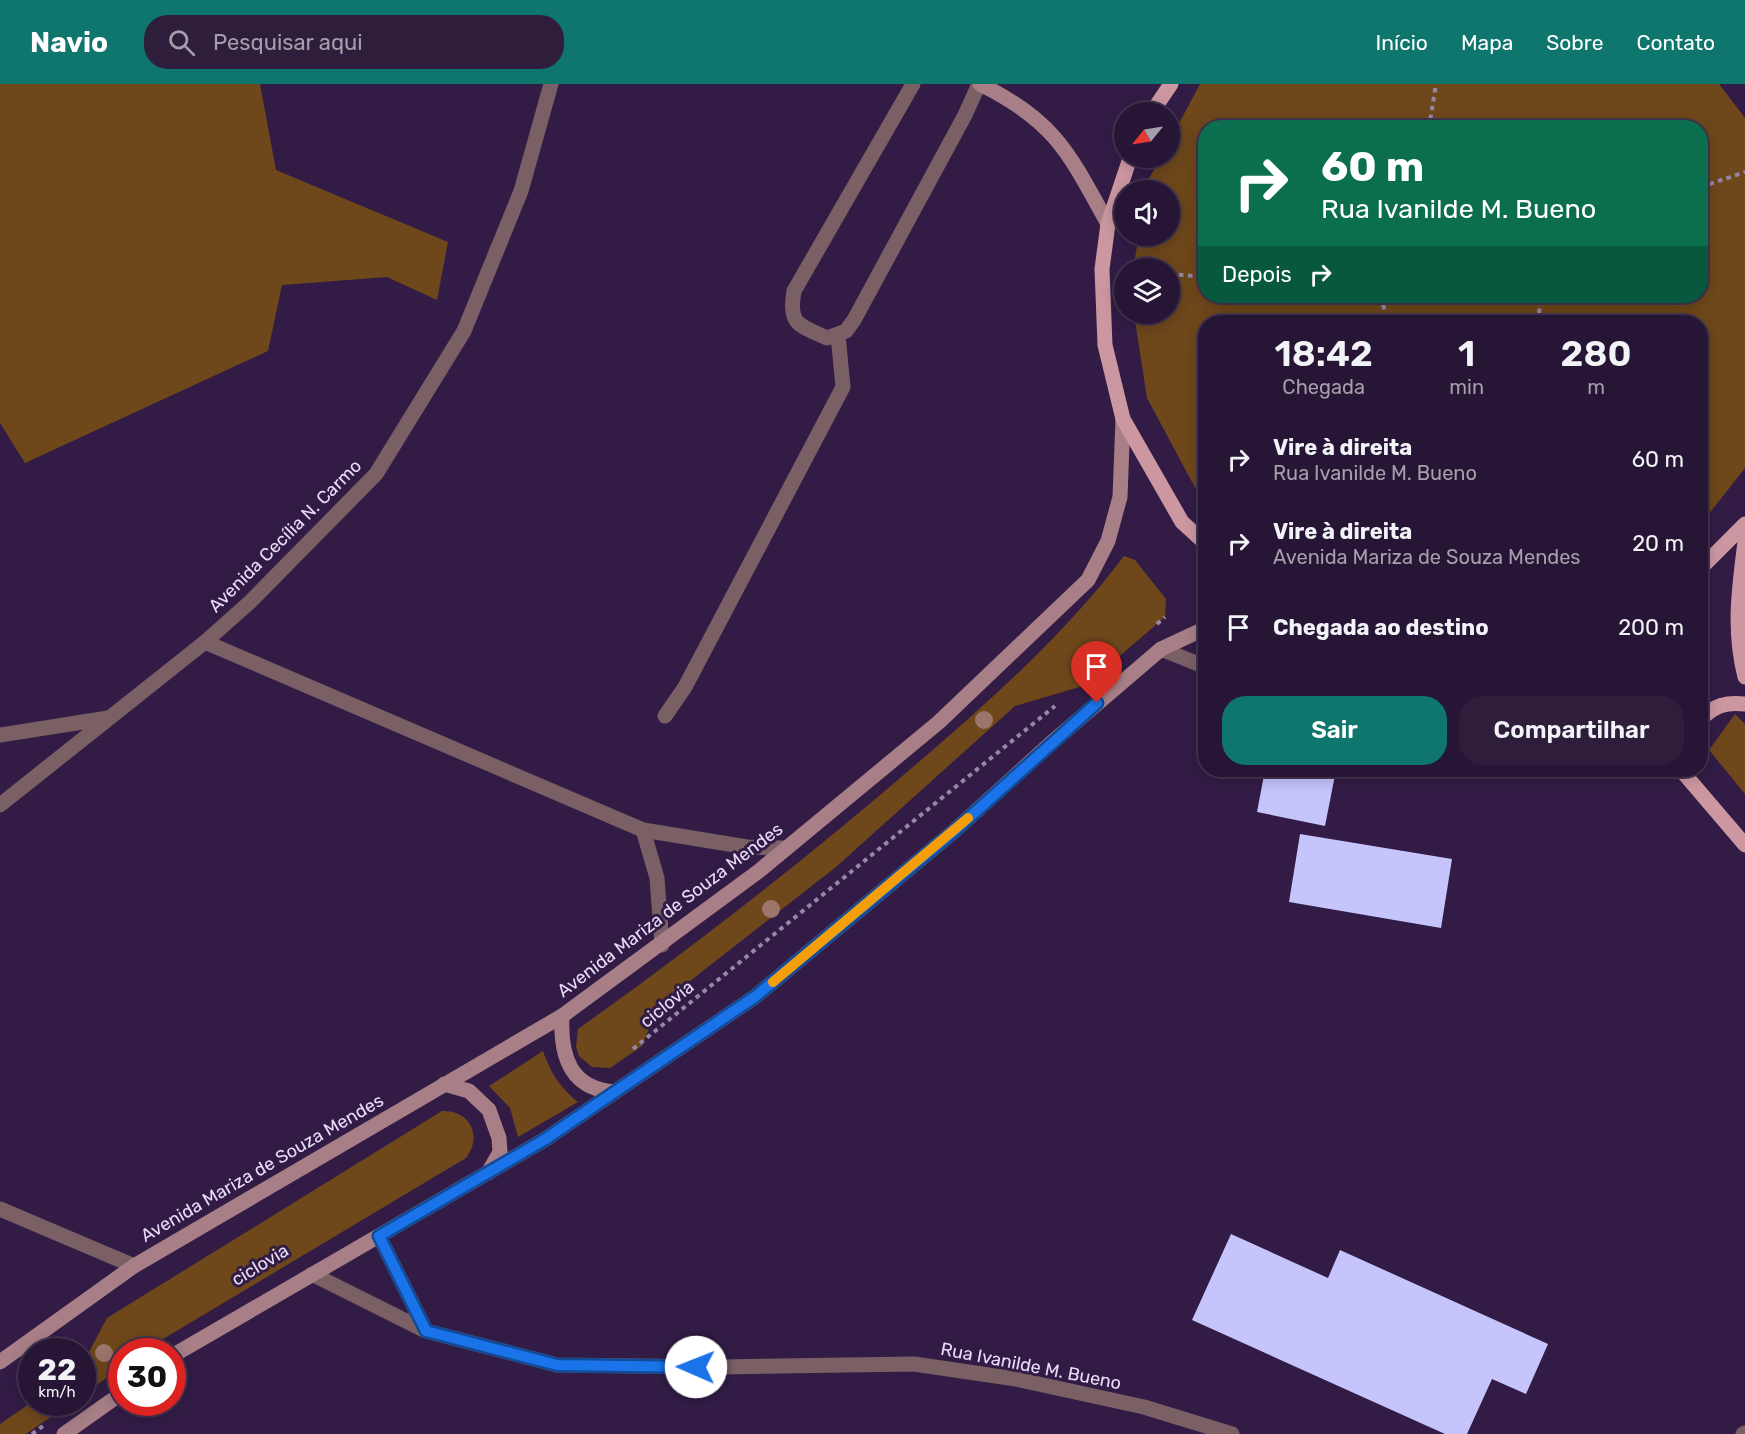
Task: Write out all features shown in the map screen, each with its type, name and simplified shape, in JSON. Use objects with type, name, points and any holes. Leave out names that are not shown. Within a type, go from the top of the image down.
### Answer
[{"type":"main road","points":[[979,84],[1014,101],[1050,129],[1074,161],[1108,224]]},
{"type":"main road","points":[[1159,102],[1171,84]]},
{"type":"main road","points":[[1127,168],[1108,224],[1102,269],[1105,345],[1124,418],[1182,522],[1198,537]]},
{"type":"main road","name":"Avenida Mariza de Souza Mendes","points":[[0,1362],[134,1266],[562,1016],[662,945],[939,722],[1088,580],[1108,541],[1120,497],[1124,418]]},
{"type":"main road","points":[[1708,561],[1745,524]]},
{"type":"main road","points":[[1745,542],[1736,607],[1738,649],[1745,676]]},
{"type":"main road","points":[[186,1348],[544,1140],[756,996],[953,832],[1050,744],[1161,649],[1198,632]]},
{"type":"main road","points":[[1708,712],[1728,702],[1745,704]]},
{"type":"main road","points":[[1690,777],[1745,844]]},
{"type":"main road","points":[[562,1016],[561,1039],[567,1063],[585,1084],[596,1091],[615,1092]]},
{"type":"main road","points":[[444,1084],[469,1091],[489,1110],[499,1138],[500,1152],[488,1173]]},
{"type":"main road","points":[[64,1434],[108,1403]]},
{"type":"street","name":"Avenida Cecília N. Carmo","points":[[0,805],[205,642],[250,602],[376,474],[464,331],[520,191],[551,84]]},
{"type":"street","points":[[913,84],[794,291],[791,311],[796,323],[827,338],[846,331],[860,310],[965,115],[979,84]]},
{"type":"street","points":[[666,716],[685,687],[843,387],[838,335]]},
{"type":"street","points":[[205,642],[643,830],[747,847],[785,848]]},
{"type":"street","points":[[1161,649],[1198,664]]},
{"type":"street","points":[[0,735],[108,718]]},
{"type":"street","points":[[643,830],[657,878],[662,945]]},
{"type":"street","points":[[0,1209],[134,1266]]},
{"type":"street","points":[[379,1236],[426,1331]]},
{"type":"street","name":"Rua Ivanilde M. Bueno","points":[[312,1274],[426,1331],[557,1365],[720,1367],[914,1364],[1016,1379],[1143,1407],[1232,1434]]},
{"type":"path","points":[[1430,120],[1436,84]]},
{"type":"path","points":[[1708,185],[1745,172]]},
{"type":"path","points":[[1180,275],[1198,276]]},
{"type":"path","points":[[1151,628],[1165,617]]},
{"type":"path","name":"ciclovia","points":[[627,1054],[1059,703]]},
{"type":"shaded area","points":[[0,84],[260,84],[276,170],[448,242],[437,300],[387,277],[282,285],[268,351],[25,463],[0,423]]},
{"type":"shaded area","points":[[1200,84],[1719,84],[1745,118],[1745,468],[1708,515],[1708,315],[1198,315],[1198,493],[1147,398],[1136,324],[1180,324],[1180,258],[1135,258],[1137,246],[1180,246],[1180,180],[1148,180],[1155,168],[1180,168],[1180,121]]},
{"type":"shaded area","points":[[1124,556],[1135,560],[1166,599],[1165,617],[1086,685],[1015,706],[836,867],[658,1006],[642,1046],[610,1068],[592,1067],[579,1056],[576,1047],[578,1029],[752,899],[920,761],[1028,664],[1078,612]]},
{"type":"shaded area","points":[[1735,714],[1745,724],[1745,794],[1709,750]]},
{"type":"shaded area","points":[[543,1051],[557,1080],[578,1102],[518,1137],[510,1108],[489,1086]]},
{"type":"shaded area","points":[[442,1111],[460,1115],[471,1126],[473,1141],[466,1158],[165,1338],[108,1338],[108,1377],[96,1385],[96,1339],[107,1318]]},
{"type":"shaded area","points":[[18,1412],[18,1416],[52,1416],[26,1434],[0,1434],[0,1424]]},
{"type":"building","points":[[1264,777],[1335,777],[1325,826],[1257,812]]},
{"type":"building","points":[[1300,834],[1452,859],[1441,928],[1289,902]]},
{"type":"building","points":[[1231,1234],[1328,1278],[1340,1250],[1548,1344],[1526,1394],[1492,1379],[1467,1434],[1445,1434],[1192,1320]]},
{"type":"slow traffic","points":[[773,982],[968,818]]},
{"type":"route","points":[[696,1367],[557,1365],[426,1331],[379,1236],[544,1140],[756,996],[953,832],[1097,703]]}]
